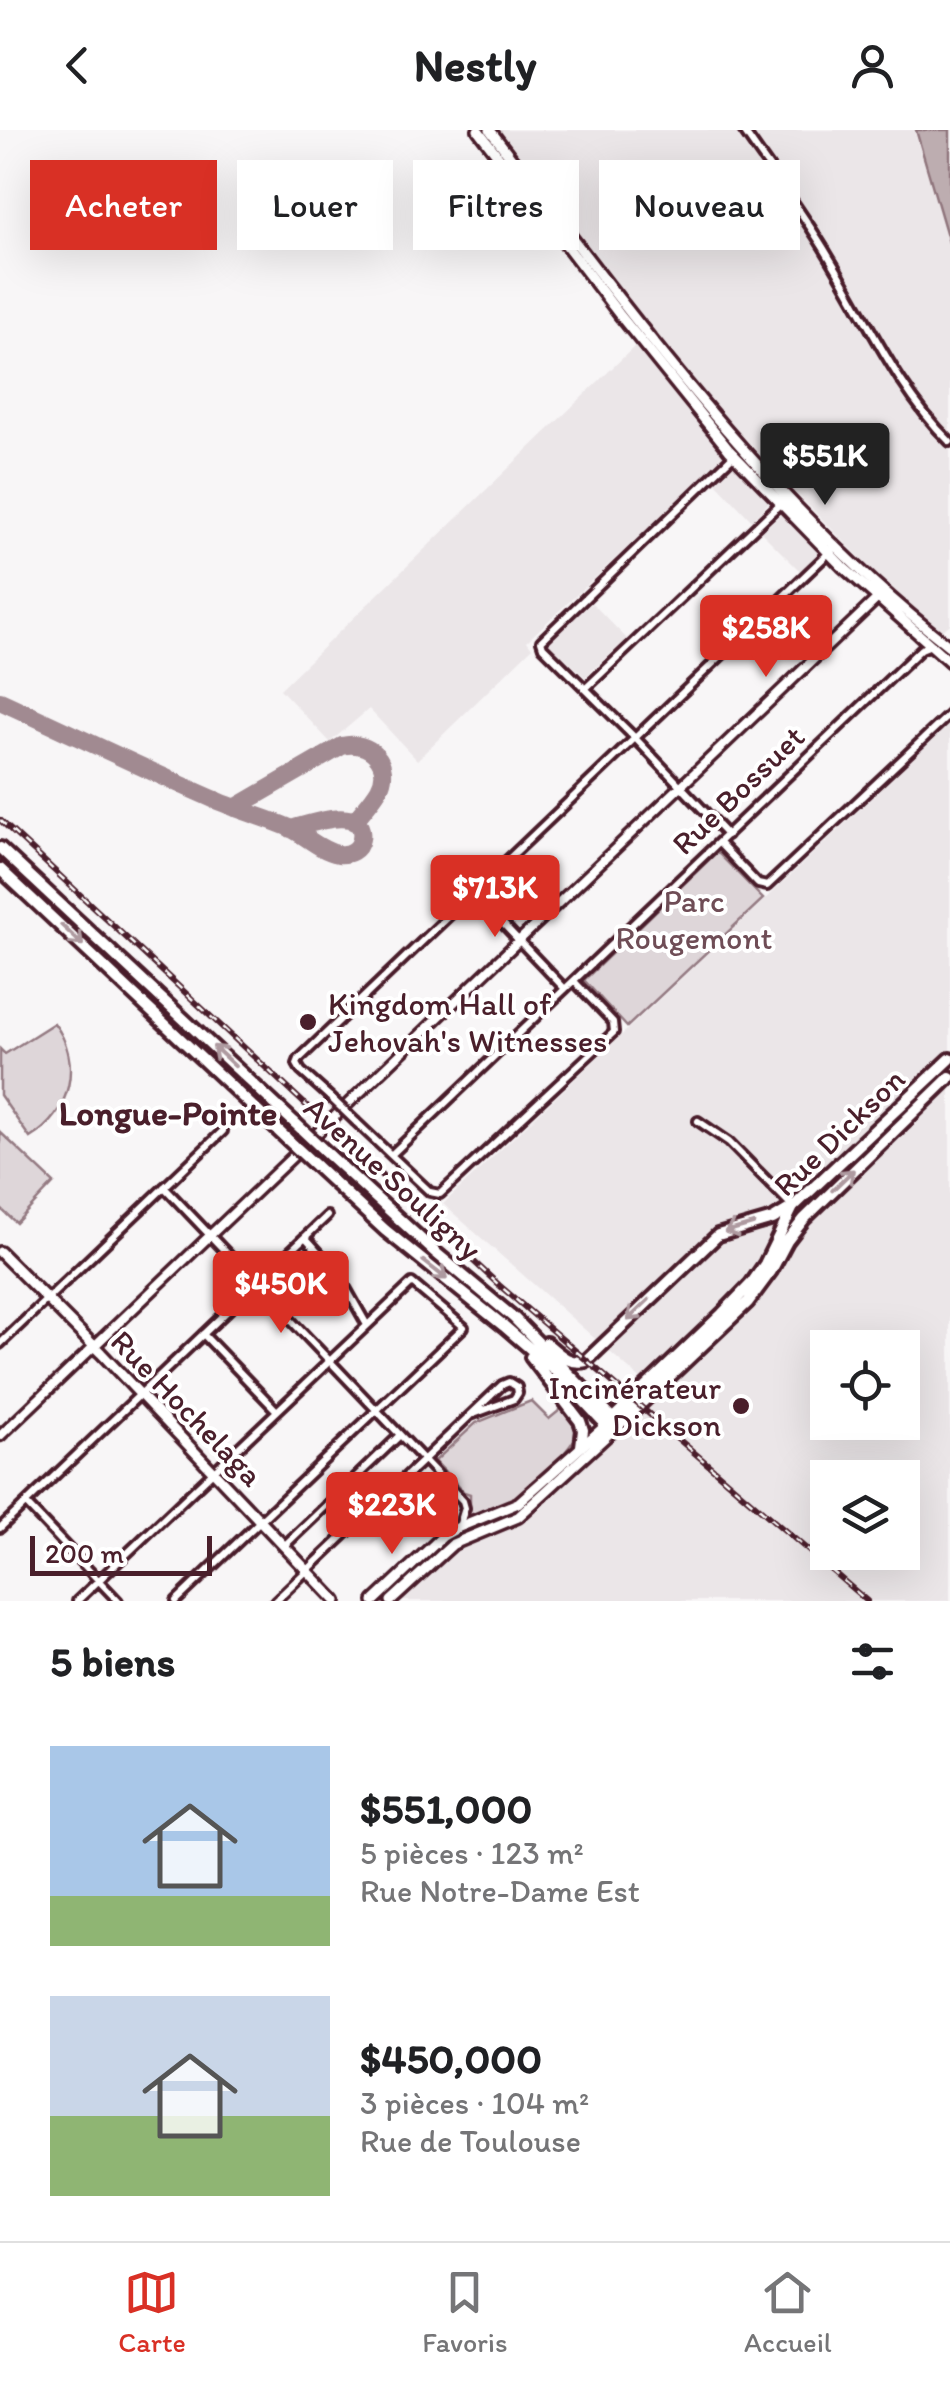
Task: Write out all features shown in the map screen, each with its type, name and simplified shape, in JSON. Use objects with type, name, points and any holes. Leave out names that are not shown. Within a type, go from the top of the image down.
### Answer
[{"type":"main road","points":[[478,130],[738,451],[833,550],[950,662]]},
{"type":"main road","points":[[490,130],[581,258]]},
{"type":"main road","points":[[881,596],[948,643]]},
{"type":"main road","name":"Avenue Souligny","points":[[0,848],[436,1253],[612,1425]]},
{"type":"main road","name":"Avenue Souligny","points":[[0,869],[392,1236],[509,1322]]},
{"type":"main road","name":"Rue Dickson","points":[[391,1601],[453,1544],[518,1517],[751,1284],[792,1208],[950,1059]]},
{"type":"main road","name":"Rue Dickson","points":[[374,1601],[436,1542],[459,1527],[514,1505],[581,1446],[612,1425],[748,1302],[804,1219],[950,1077]]},
{"type":"main road","points":[[509,1322],[566,1359],[586,1361],[718,1235],[792,1208],[796,1216],[766,1279]]},
{"type":"main road","name":"Rue Hochelaga","points":[[0,1252],[336,1601]]},
{"type":"main road","points":[[509,1322],[578,1417],[583,1430],[581,1446]]},
{"type":"street","points":[[743,130],[828,255],[909,390],[950,442]]},
{"type":"street","points":[[727,835],[541,641],[738,451]]},
{"type":"street","points":[[586,688],[784,500]]},
{"type":"street","points":[[574,980],[613,1022],[611,1035],[436,1195],[301,1072],[297,1064],[833,550]]},
{"type":"street","points":[[0,1436],[881,596]]},
{"type":"street","points":[[929,645],[948,643]]},
{"type":"street","name":"Rue Bossuet","points":[[391,1155],[929,645]]},
{"type":"street","points":[[719,842],[758,884],[769,885],[950,714]]},
{"type":"street","points":[[449,867],[565,988]]},
{"type":"street","points":[[698,1121],[729,1142],[792,1208]]},
{"type":"street","points":[[0,1344],[223,1130]]},
{"type":"street","points":[[164,1187],[465,1504],[459,1527]]},
{"type":"street","points":[[0,1528],[327,1216]]},
{"type":"street","points":[[304,1237],[342,1279],[368,1324]]},
{"type":"street","points":[[77,1601],[412,1283],[464,1327],[176,1601]]},
{"type":"street","points":[[203,1334],[277,1411]]},
{"type":"street","points":[[276,1601],[502,1384],[509,1382],[517,1387],[514,1399],[471,1415]]},
{"type":"street","points":[[284,1546],[400,1435]]},
{"type":"street","points":[[26,1503],[118,1601]]},
{"type":"shaded area","points":[[492,130],[914,130],[950,248],[947,627],[940,631],[888,586],[794,491],[721,412],[579,244],[579,160],[515,160]]},
{"type":"shaded area","points":[[916,130],[950,130],[950,246]]},
{"type":"shaded area","points":[[635,346],[724,457],[527,641],[532,648],[417,760],[369,709],[330,742],[280,689]]},
{"type":"shaded area","points":[[733,466],[770,501],[752,521],[716,483]]},
{"type":"shaded area","points":[[781,514],[819,552],[801,572],[761,532]]},
{"type":"shaded area","points":[[592,603],[627,639],[585,677],[550,640]]},
{"type":"shaded area","points":[[950,724],[950,1601],[391,1601],[446,1549],[503,1525],[654,1391],[443,1204]]},
{"type":"green space","name":"Parc Rougemont","points":[[716,853],[763,899],[627,1027],[584,980]]},
{"type":"green space","points":[[54,1023],[68,1054],[68,1086],[55,1115],[30,1138],[0,1095],[0,1049],[5,1054]]},
{"type":"green space","points":[[0,1132],[54,1183],[16,1223],[0,1208]]},
{"type":"green space","points":[[531,1401],[549,1419],[566,1405],[577,1423],[577,1436],[526,1491],[467,1517],[470,1494],[435,1461],[476,1423]]},
{"type":"taxiway","points":[[0,701],[211,798],[290,828],[296,831],[320,847],[332,852],[353,851],[361,839],[355,821],[346,819],[322,821],[310,824],[299,827],[291,829]]},
{"type":"taxiway","points":[[235,808],[342,746],[361,746],[381,762],[383,779],[354,822]]},
{"type":"railway","points":[[0,820],[499,1285],[867,1601]]},
{"type":"place","name":"Kingdom Hall of Jehovah's Witnesses","points":[[308,1022]]},
{"type":"place","name":"Incinérateur Dickson","points":[[741,1406]]},
{"type":"district","name":"Longue-Pointe","points":[[168,1113]]}]
